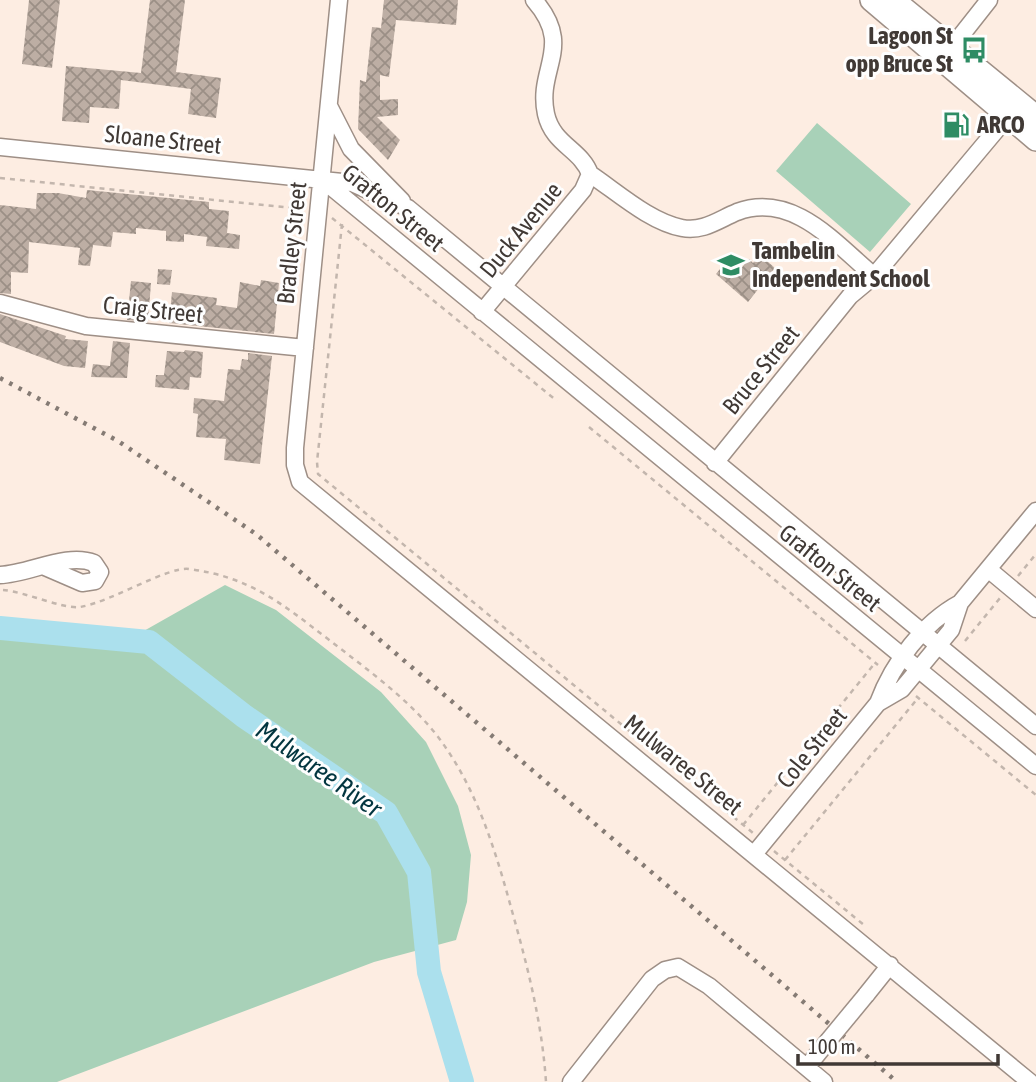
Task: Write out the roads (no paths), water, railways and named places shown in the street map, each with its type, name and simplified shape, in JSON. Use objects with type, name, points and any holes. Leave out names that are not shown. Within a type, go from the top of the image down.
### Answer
[{"type":"main road","points":[[871,0],[1036,140]]},
{"type":"main road","points":[[894,0],[1036,116]]},
{"type":"street","name":"Bradley Street","points":[[305,486],[300,482],[295,465],[317,209],[339,0]]},
{"type":"street","points":[[534,0],[544,13],[553,36],[554,61],[545,102],[549,124],[562,144],[585,164],[590,174],[668,225],[683,229],[709,226],[750,208],[766,206],[798,214],[874,276]]},
{"type":"street","points":[[952,47],[989,0]]},
{"type":"street","points":[[328,103],[351,149],[408,208]]},
{"type":"street","name":"Bruce Street","points":[[715,463],[850,296],[874,276],[1008,116]]},
{"type":"street","name":"Sloane Street","points":[[0,147],[322,180]]},
{"type":"street","name":"Duck Avenue","points":[[482,312],[587,185],[590,174]]},
{"type":"street","name":"Grafton Street","points":[[322,180],[352,183],[408,208],[502,289],[1036,726]]},
{"type":"street","name":"Grafton Street","points":[[322,180],[1036,766]]},
{"type":"street","name":"Craig Street","points":[[0,303],[86,326],[305,348]]},
{"type":"street","name":"Mulwaree Street","points":[[305,486],[759,848],[890,965],[1030,1082]]},
{"type":"street","name":"Cole Street","points":[[759,848],[878,703],[890,674],[936,616],[960,603],[1036,511]]},
{"type":"street","points":[[0,575],[45,567]]},
{"type":"street","points":[[988,569],[1036,609]]},
{"type":"street","name":"Cole Street","points":[[878,703],[904,687],[952,629],[960,603]]},
{"type":"street","points":[[807,1067],[890,965]]},
{"type":"street","points":[[570,1082],[652,979],[665,970],[678,967],[709,986],[824,1082]]},
{"type":"waterway","name":"Mulwaree River","points":[[0,628],[149,642],[244,716],[386,813],[419,872],[429,972],[462,1082]]},
{"type":"railway","points":[[0,378],[118,441],[256,534],[897,1082]]},
{"type":"place","name":"Lagoon St opp Bruce St","points":[[974,50]]},
{"type":"place","name":"ARCO","points":[[956,125]]},
{"type":"place","name":"Tambelin Independent School","points":[[731,265]]}]
